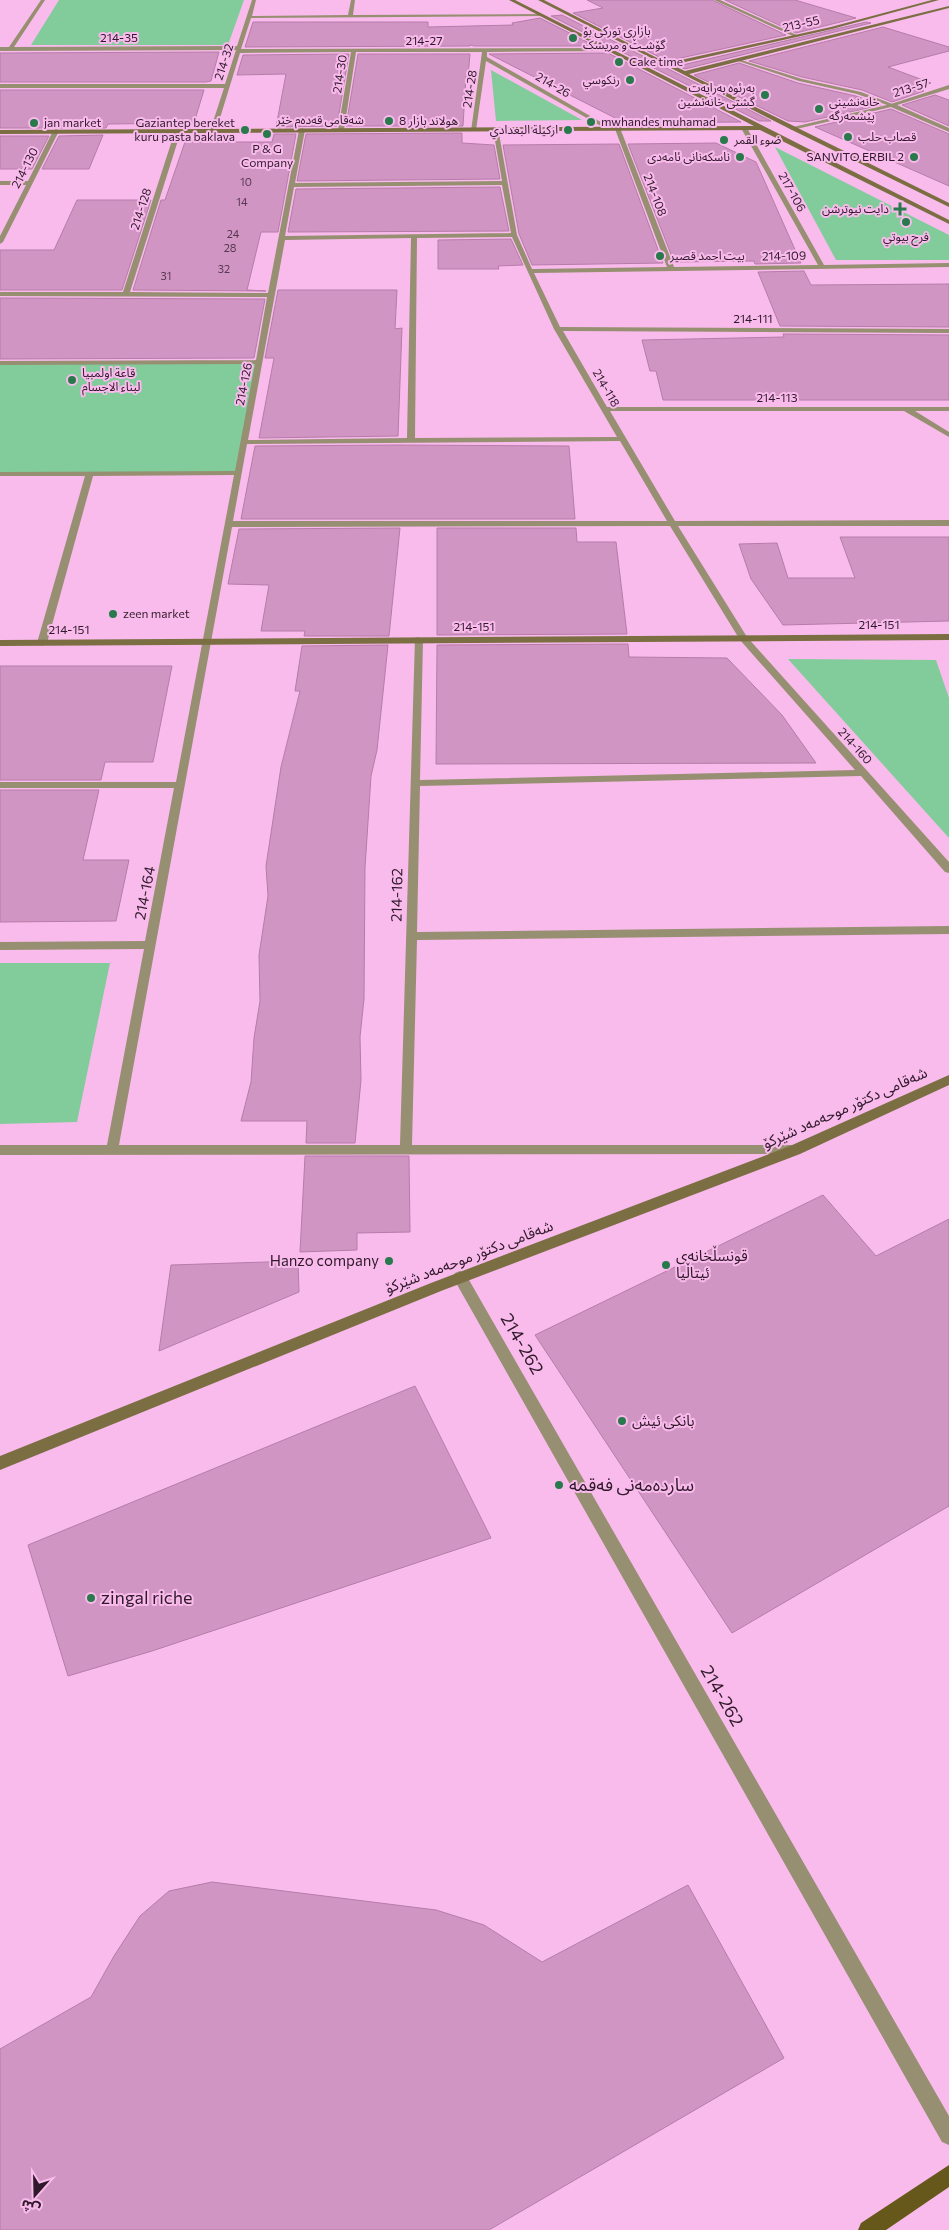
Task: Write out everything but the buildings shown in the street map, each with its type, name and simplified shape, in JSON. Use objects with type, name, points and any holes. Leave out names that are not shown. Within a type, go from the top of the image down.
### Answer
[{"type":"main road","points":[[868,2230],[949,2175]]},
{"type":"street","points":[[10,49],[43,0]]},
{"type":"street","name":"214-32","points":[[212,131],[254,0]]},
{"type":"street","points":[[350,16],[353,0]]},
{"type":"street","points":[[511,0],[949,222]]},
{"type":"street","points":[[540,0],[792,128],[949,205]]},
{"type":"street","points":[[716,0],[797,36]]},
{"type":"street","name":"213-55","points":[[668,64],[797,36],[937,0]]},
{"type":"street","name":"213-55","points":[[685,73],[949,8]]},
{"type":"street","points":[[249,17],[541,15]]},
{"type":"street","name":"214-35","points":[[0,48],[238,49]]},
{"type":"street","name":"214-27","points":[[238,49],[485,54],[610,50]]},
{"type":"street","name":"214-30","points":[[341,130],[354,50]]},
{"type":"street","name":"214-26","points":[[485,54],[610,129]]},
{"type":"street","name":"214-28","points":[[473,130],[485,54]]},
{"type":"street","points":[[740,60],[801,80],[859,93],[949,130]]},
{"type":"street","points":[[0,86],[227,86]]},
{"type":"street","name":"213-57","points":[[792,128],[892,105],[949,87]]},
{"type":"street","name":"217-106","points":[[744,128],[822,267]]},
{"type":"street","name":"شەقامی قەدەم خێر","points":[[0,132],[761,128]]},
{"type":"street","name":"214-108","points":[[618,129],[671,269]]},
{"type":"street","name":"214-126","points":[[208,642],[302,130]]},
{"type":"street","name":"214-118","points":[[496,130],[514,235],[558,329],[672,524],[743,638]]},
{"type":"street","name":"214-128","points":[[126,295],[178,131]]},
{"type":"street","name":"214-130","points":[[0,242],[56,132]]},
{"type":"street","points":[[0,183],[30,183]]},
{"type":"street","points":[[292,185],[505,183]]},
{"type":"street","points":[[283,238],[414,238],[514,235]]},
{"type":"street","points":[[411,439],[414,238]]},
{"type":"street","name":"214-109","points":[[530,270],[949,265]]},
{"type":"street","points":[[0,294],[272,295]]},
{"type":"street","name":"214-111","points":[[558,329],[949,331]]},
{"type":"street","points":[[0,363],[259,362]]},
{"type":"street","name":"214-113","points":[[605,409],[949,409]]},
{"type":"street","points":[[906,409],[949,435]]},
{"type":"street","points":[[245,442],[622,438]]},
{"type":"street","points":[[0,474],[239,473]]},
{"type":"street","points":[[42,643],[90,474]]},
{"type":"street","points":[[229,524],[949,523]]},
{"type":"street","name":"214-151","points":[[0,643],[949,637]]},
{"type":"street","name":"214-160","points":[[743,638],[949,869]]},
{"type":"street","name":"214-162","points":[[406,1150],[418,640]]},
{"type":"street","name":"214-164","points":[[112,1150],[208,642]]},
{"type":"street","points":[[414,783],[863,773]]},
{"type":"street","points":[[0,785],[181,785]]},
{"type":"street","points":[[411,936],[949,930]]},
{"type":"street","points":[[0,946],[151,945]]},
{"type":"street","name":"شەقامی دکتۆر موحەمەد شێرکۆ","points":[[0,1463],[460,1277],[795,1150],[949,1080]]},
{"type":"street","points":[[0,1150],[795,1150]]},
{"type":"street","name":"214-262","points":[[460,1277],[949,2135]]},
{"type":"green space","points":[[59,0],[244,0],[228,45],[31,45]]},
{"type":"green space","points":[[491,70],[582,120],[496,121]]},
{"type":"green space","points":[[775,147],[949,235],[949,260],[836,260]]},
{"type":"green space","points":[[259,362],[239,473],[0,474],[0,363]]},
{"type":"green space","points":[[788,659],[936,660],[949,698],[949,838]]},
{"type":"green space","points":[[0,963],[110,963],[77,1122],[0,1124]]},
{"type":"place","name":"بازاڕی تورکی بۆ گۆشـت و مریشک","points":[[573,38]]},
{"type":"place","name":"Cake time","points":[[619,62]]},
{"type":"place","name":"رنكوسي","points":[[630,80]]},
{"type":"place","name":"بەرئوە بەرایەت گشتی خانەنشین","points":[[765,95]]},
{"type":"place","name":"خانەنشینی پێشمەرگە","points":[[819,109]]},
{"type":"place","name":"هولاند بازار 8","points":[[389,121]]},
{"type":"place","name":"mwhandes muhamad","points":[[591,122]]},
{"type":"place","name":"jan market","points":[[34,123]]},
{"type":"place","name":"Gaziantep bereket kuru pasta baklava","points":[[245,130]]},
{"type":"place","name":"اركيلة البغدادي","points":[[568,130]]},
{"type":"place","name":"P & G Company","points":[[267,134]]},
{"type":"place","name":"قصاب حلب","points":[[848,137]]},
{"type":"place","name":"ضوء القمر","points":[[724,140]]},
{"type":"place","name":"ناسکەنانی ئامەدی","points":[[740,157]]},
{"type":"place","name":"SANVITO ERBIL 2","points":[[914,157]]},
{"type":"place","name":"دايت نيوترشن","points":[[900,209]]},
{"type":"place","name":"فرح بيوتي","points":[[906,222]]},
{"type":"place","name":"بيت احمد قصير","points":[[660,256]]},
{"type":"place","name":"قاعة اولمبيا لبناء الاجسام","points":[[72,380]]},
{"type":"place","name":"zeen market","points":[[113,614]]},
{"type":"place","name":"Hanzo company","points":[[389,1261]]},
{"type":"place","name":"قونسڵخانەی ئیتاڵیا","points":[[666,1265]]},
{"type":"place","name":"بانکی ئیش","points":[[622,1421]]},
{"type":"place","name":"ساردەمەنی فەقمە","points":[[559,1485]]},
{"type":"place","name":"zingal riche","points":[[91,1598]]}]
